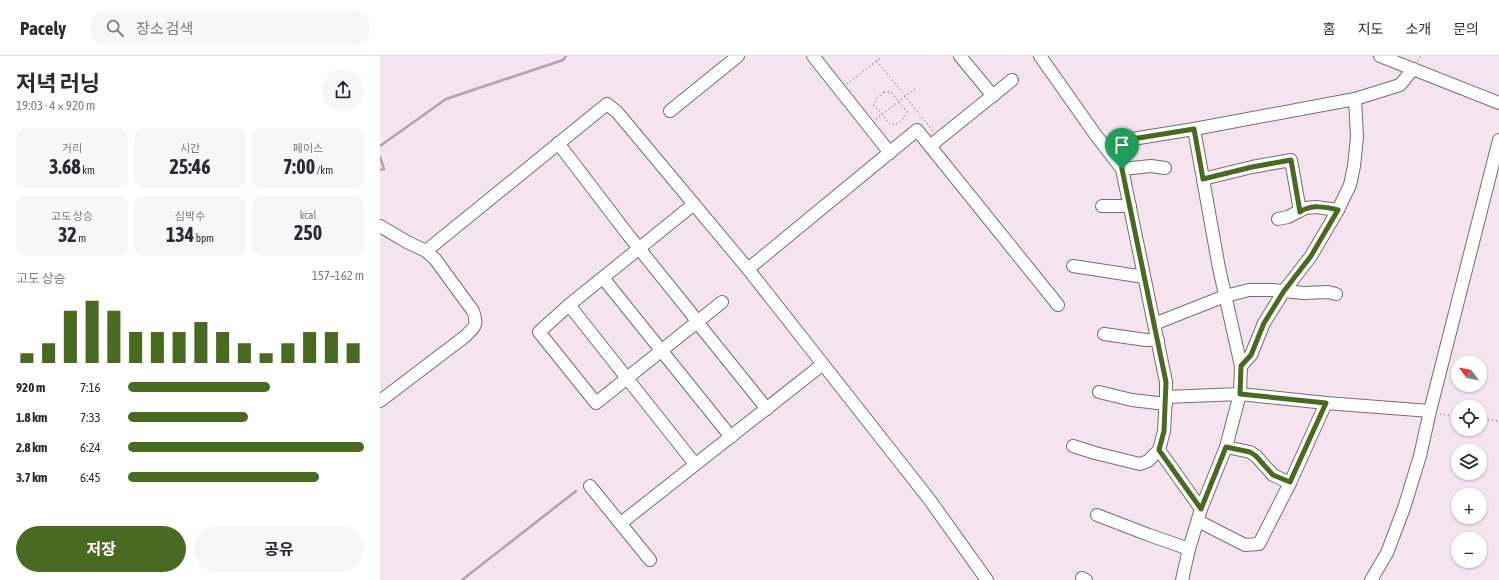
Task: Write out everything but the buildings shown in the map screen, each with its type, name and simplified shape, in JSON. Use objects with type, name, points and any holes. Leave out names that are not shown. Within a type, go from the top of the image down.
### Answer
[{"type":"street","points":[[670,111],[738,56]]},
{"type":"street","points":[[813,56],[890,153]]},
{"type":"street","points":[[960,56],[993,96]]},
{"type":"street","points":[[1040,56],[1095,134],[1122,169]]},
{"type":"street","points":[[1380,56],[1499,103]]},
{"type":"street","points":[[1073,446],[1140,464],[1148,461],[1159,450],[1164,431],[1166,382],[1122,169],[1120,141],[1194,129],[1355,99],[1400,85],[1413,69]]},
{"type":"street","points":[[934,142],[1012,80]]},
{"type":"street","points":[[1241,366],[1251,355],[1264,323],[1284,291],[1311,256],[1338,210],[1350,185],[1354,166],[1357,137],[1355,99]]},
{"type":"street","points":[[426,251],[607,104],[617,112],[748,269],[929,499],[987,580]]},
{"type":"street","points":[[1182,580],[1189,549],[1201,509],[1226,447],[1240,394],[1241,366],[1194,129]]},
{"type":"street","points":[[748,269],[918,130],[934,142],[1058,305]]},
{"type":"street","points":[[1371,580],[1387,553],[1404,508],[1420,456],[1430,411],[1499,140]]},
{"type":"street","points":[[558,143],[697,322],[767,409]]},
{"type":"street","points":[[1203,179],[1252,167],[1291,160],[1300,212]]},
{"type":"street","points":[[1122,169],[1151,166],[1165,168]]},
{"type":"street","points":[[694,204],[569,305],[539,332],[596,403],[722,302]]},
{"type":"street","points":[[1102,206],[1130,206]]},
{"type":"street","points":[[1278,219],[1288,217],[1305,208],[1316,207],[1338,210]]},
{"type":"street","points":[[380,226],[426,251],[435,259],[473,311],[476,318],[476,323],[473,329],[463,338],[380,401]]},
{"type":"street","points":[[1072,266],[1144,277]]},
{"type":"street","points":[[603,278],[731,437]]},
{"type":"street","points":[[1154,324],[1226,296],[1249,290],[1304,293],[1328,292],[1336,294]]},
{"type":"street","points":[[569,305],[695,464]]},
{"type":"street","points":[[1104,334],[1146,340],[1158,340]]},
{"type":"street","points":[[621,523],[823,364]]},
{"type":"street","points":[[1099,392],[1132,400],[1166,401],[1240,394],[1326,403],[1430,411]]},
{"type":"street","points":[[1198,521],[1245,546],[1259,544],[1290,482],[1326,403]]},
{"type":"street","points":[[1226,447],[1250,452],[1256,456],[1273,475],[1290,482]]},
{"type":"street","points":[[1159,450],[1201,509]]},
{"type":"street","points":[[590,486],[650,560]]},
{"type":"street","points":[[1097,515],[1189,549]]},
{"type":"path","points":[[877,56],[879,59],[877,61],[906,96],[934,142]]},
{"type":"path","points":[[840,90],[877,61]]},
{"type":"path","points":[[868,125],[915,89]]},
{"type":"path","points":[[884,92],[891,92],[907,112],[904,118],[897,124],[890,125],[882,115],[874,105],[877,98],[884,92]]},
{"type":"path","points":[[1430,411],[1451,416]]},
{"type":"path","points":[[1487,420],[1499,421]]},
{"type":"waterway","points":[[380,146],[446,99],[563,60],[566,56]]},
{"type":"waterway","points":[[380,157],[384,169],[380,170]]},
{"type":"waterway","points":[[462,580],[576,491]]},
{"type":"route","points":[[1194,129],[1203,179],[1252,167],[1291,160],[1300,212],[1305,208],[1316,207],[1338,210],[1311,256],[1284,291],[1264,323],[1251,355],[1241,366],[1240,394],[1326,403],[1290,482],[1273,475],[1256,456],[1250,452],[1226,447],[1201,509],[1159,450],[1164,431],[1166,382],[1122,169],[1120,141],[1194,129]]}]
